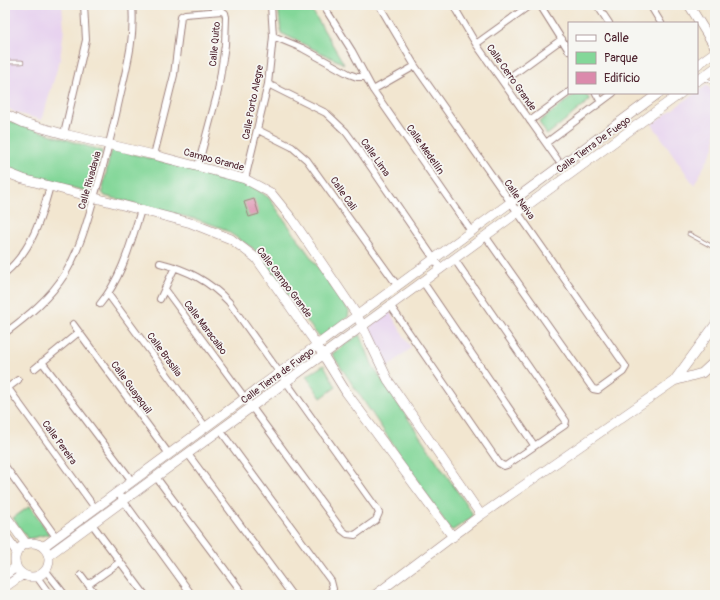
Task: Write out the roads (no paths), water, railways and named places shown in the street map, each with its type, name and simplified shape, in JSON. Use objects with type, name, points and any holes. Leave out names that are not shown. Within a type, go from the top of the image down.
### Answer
[{"type":"street","points":[[64,134],[86,40],[84,5]]},
{"type":"street","name":"Calle Rivadavia","points":[[5,333],[27,316],[45,299],[65,274],[84,236],[109,145],[132,46],[134,23],[132,5]]},
{"type":"street","name":"Calle Porto Alegre","points":[[245,179],[268,84],[273,36],[271,5]]},
{"type":"street","name":"Calle Medellín","points":[[323,5],[352,51],[373,90],[471,231]]},
{"type":"street","name":"Calle Neiva","points":[[379,5],[415,66],[626,367],[624,372],[598,390],[593,389],[486,237]]},
{"type":"street","name":"Calle Cerro Grande","points":[[453,5],[476,44],[557,159]]},
{"type":"street","points":[[476,44],[530,5]]},
{"type":"street","points":[[540,5],[568,49]]},
{"type":"street","points":[[597,5],[608,22]]},
{"type":"street","points":[[650,5],[660,22]]},
{"type":"street","points":[[689,5],[715,47]]},
{"type":"street","points":[[713,5],[715,9]]},
{"type":"street","name":"Calle Quito","points":[[154,155],[174,75],[181,16],[185,14],[222,11],[225,13],[226,17],[222,68],[198,166]]},
{"type":"street","points":[[273,36],[302,48],[349,74],[357,77],[365,77]]},
{"type":"street","points":[[503,82],[562,39]]},
{"type":"street","points":[[698,64],[715,52]]},
{"type":"street","points":[[373,90],[415,66]]},
{"type":"street","points":[[700,80],[715,68]]},
{"type":"street","name":"Calle Lima","points":[[268,84],[326,113],[346,132],[441,270]]},
{"type":"street","points":[[530,121],[568,93]]},
{"type":"street","points":[[597,94],[602,102]]},
{"type":"street","points":[[546,143],[612,94]]},
{"type":"street","name":"Calle Tierra De Fuego","points":[[510,202],[658,94]]},
{"type":"street","name":"Calle Tierra De Fuego","points":[[517,213],[680,94]]},
{"type":"street","name":"Campo Grande","points":[[5,114],[24,123],[64,134],[154,155],[245,179],[271,193],[281,205],[357,315]]},
{"type":"street","name":"Calle Cali","points":[[258,130],[292,147],[307,160],[396,285]]},
{"type":"street","name":"Calle Campo Grande","points":[[5,172],[23,179],[191,223],[215,232],[244,248],[256,258],[324,354],[346,392],[453,537]]},
{"type":"street","points":[[5,272],[20,257],[33,238],[42,218],[50,186]]},
{"type":"street","name":"Calle Tierra de Fuego","points":[[43,547],[510,202]]},
{"type":"street","points":[[100,304],[108,294],[126,256],[141,210]]},
{"type":"street","name":"Calle Tierra de Fuego","points":[[49,555],[253,407],[362,325],[455,260],[517,213]]},
{"type":"street","points":[[390,305],[501,465],[507,465],[565,424],[566,421],[455,260]]},
{"type":"street","points":[[160,263],[175,267],[206,281],[219,292],[229,302],[280,371]]},
{"type":"street","points":[[160,299],[175,267]]},
{"type":"street","points":[[422,282],[534,445]]},
{"type":"street","name":"Calle Maracaibo","points":[[165,289],[347,534],[355,535],[376,520],[379,513],[286,382],[280,371]]},
{"type":"street","name":"Calle Brasilia","points":[[108,294],[205,426]]},
{"type":"street","points":[[357,315],[388,380],[482,515]]},
{"type":"street","name":"Calle Guayaquil","points":[[73,324],[168,454]]},
{"type":"street","points":[[674,381],[715,324]]},
{"type":"street","points":[[34,369],[79,332]]},
{"type":"street","points":[[374,595],[482,515],[674,381],[702,373],[715,361]]},
{"type":"street","points":[[42,362],[132,481]]},
{"type":"street","name":"Calle Pereira","points":[[18,380],[6,389],[95,508]]},
{"type":"street","points":[[220,430],[331,580],[333,589],[327,595]]},
{"type":"street","points":[[188,454],[292,595]]},
{"type":"street","points":[[5,466],[56,537]]},
{"type":"street","points":[[156,477],[244,595]]},
{"type":"street","points":[[117,492],[192,595]]},
{"type":"street","points":[[5,515],[26,544]]},
{"type":"street","points":[[92,524],[145,595]]},
{"type":"street","points":[[5,535],[17,552]]},
{"type":"street","points":[[32,543],[43,547],[49,555],[50,563],[46,571],[37,577],[29,578],[22,575],[16,567],[15,559],[17,552],[26,544],[32,543]]},
{"type":"street","points":[[89,584],[120,562]]},
{"type":"street","points":[[5,575],[16,567]]},
{"type":"street","points":[[46,571],[65,595]]},
{"type":"street","points":[[5,587],[22,575]]},
{"type":"street","points":[[81,575],[96,595]]},
{"type":"street","points":[[37,577],[50,595]]},
{"type":"lane","points":[[5,62],[22,62]]},
{"type":"lane","points":[[700,80],[715,83]]},
{"type":"lane","points":[[688,234],[715,248]]}]
